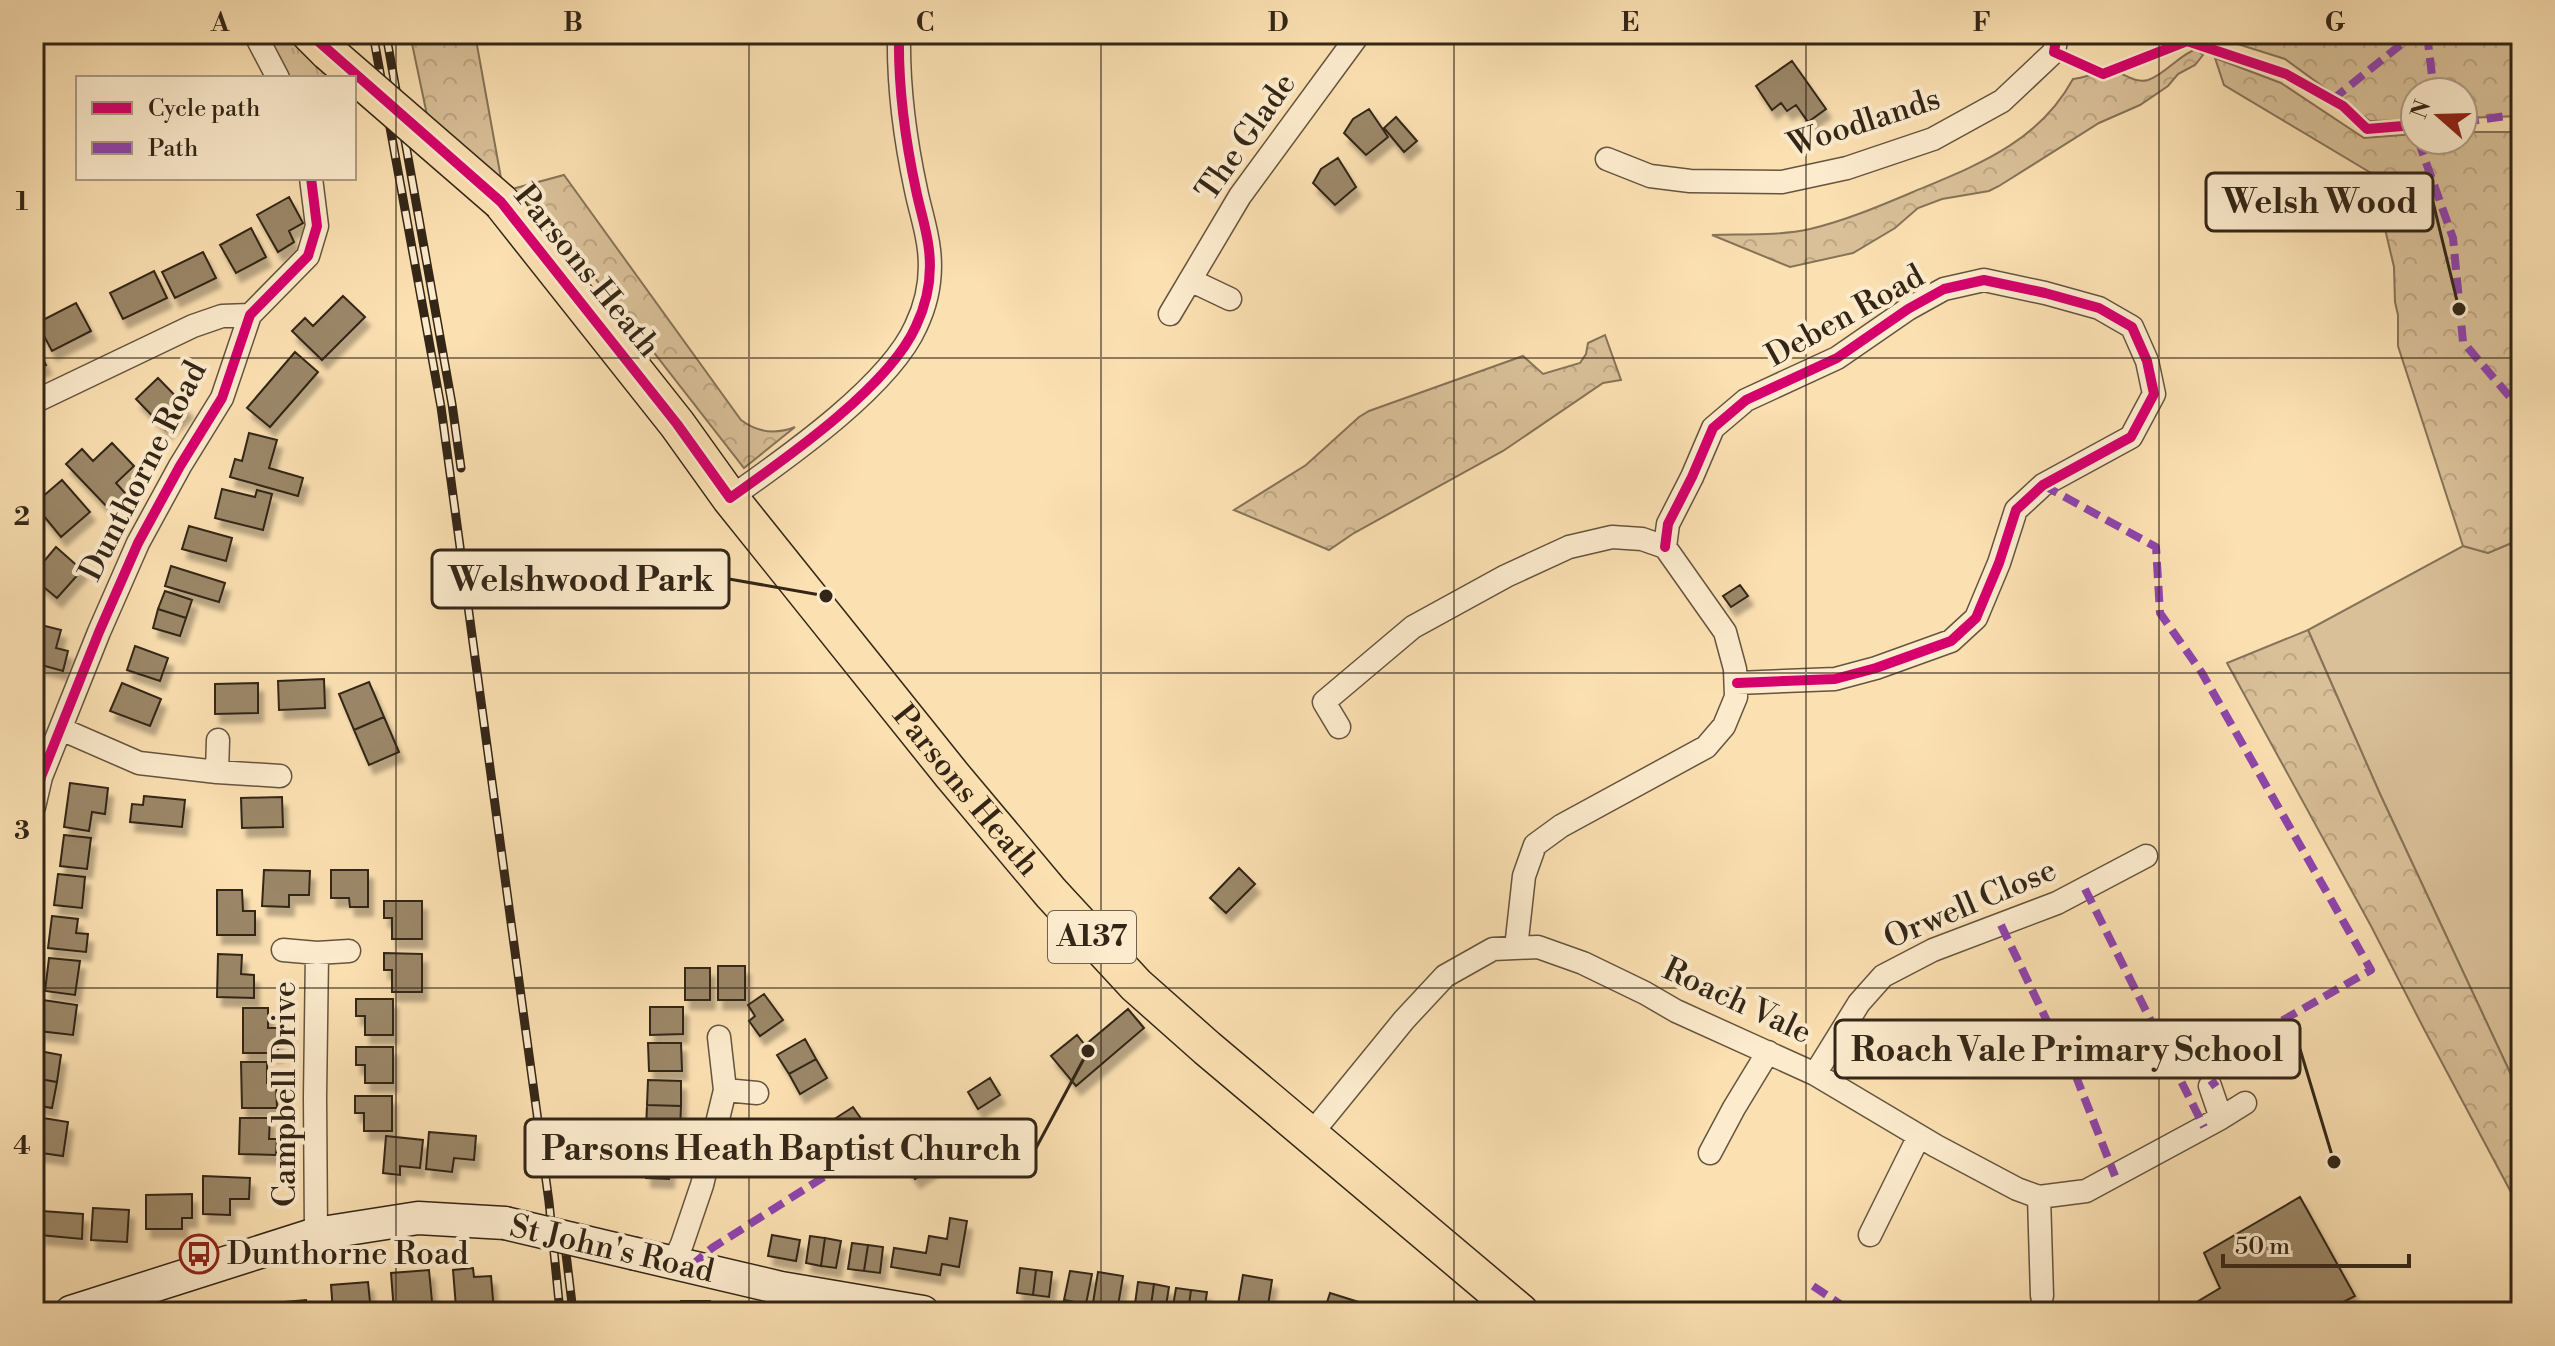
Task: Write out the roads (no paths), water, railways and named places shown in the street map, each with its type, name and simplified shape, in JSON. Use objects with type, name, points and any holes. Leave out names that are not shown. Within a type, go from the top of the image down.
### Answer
[{"type":"main road","name":"Parsons Heath","points":[[319,43],[501,202],[677,424],[730,498],[952,775],[1051,893],[1136,985],[1343,1165],[1520,1312]]},
{"type":"street","points":[[255,34],[277,76]]},
{"type":"street","points":[[730,498],[801,446],[857,399],[899,354],[919,317],[927,295],[929,249],[903,121],[899,34]]},
{"type":"street","name":"The Glade","points":[[1170,314],[1240,196],[1359,34]]},
{"type":"street","name":"Woodlands","points":[[1607,159],[1650,176],[1690,181],[1782,182],[1847,168],[1933,139],[2002,101],[2054,52],[2057,34]]},
{"type":"street","name":"Dunthorne Road","points":[[34,807],[41,777],[138,543],[222,398],[250,315],[308,256],[317,226],[311,180]]},
{"type":"street","points":[[1190,280],[1230,299]]},
{"type":"street","name":"Deben Road","points":[[1665,547],[1668,524],[1713,428],[1746,400],[1837,358],[1908,309],[1944,289],[1984,280],[2099,308],[2132,327],[2147,361],[2154,394],[2131,437],[2043,485],[2016,510],[1999,563],[1976,618],[1951,641],[1835,679],[1737,683]]},
{"type":"street","points":[[34,402],[193,326],[222,316],[250,315]]},
{"type":"street","points":[[1339,727],[1324,702],[1413,627],[1506,576],[1569,547],[1612,537],[1642,539],[1665,547],[1725,632],[1737,683],[1736,697],[1724,726],[1706,747],[1561,826],[1535,845],[1524,876],[1516,948]]},
{"type":"street","points":[[61,729],[139,763],[280,776]]},
{"type":"street","points":[[217,772],[218,740]]},
{"type":"street","name":"Orwell Close","points":[[1815,1074],[1859,1003],[1883,976],[1933,950],[2057,903],[2146,856]]},
{"type":"street","name":"Roach Vale","points":[[1311,1134],[1404,1020],[1445,976],[1493,949],[1538,947],[1583,963],[1676,1011],[1815,1074],[1919,1136],[2017,1189],[2039,1197]]},
{"type":"street","name":"Campbell Drive","points":[[283,950],[317,953],[349,951]]},
{"type":"street","name":"Campbell Drive","points":[[316,1234],[317,953]]},
{"type":"street","points":[[674,1261],[702,1185],[725,1090],[719,1037]]},
{"type":"street","points":[[1710,1153],[1768,1052]]},
{"type":"street","points":[[2210,1086],[2221,1118]]},
{"type":"street","points":[[725,1090],[757,1093]]},
{"type":"street","points":[[2042,1296],[2039,1197],[2086,1191],[2245,1103]]},
{"type":"street","points":[[1870,1235],[1919,1136]]},
{"type":"street","name":"St John's Road","points":[[71,1312],[316,1234],[418,1218],[505,1223],[781,1288],[923,1312]]},
{"type":"railway","points":[[373,34],[441,407],[549,1202],[560,1312]]},
{"type":"railway","points":[[386,34],[461,468]]},
{"type":"railway","points":[[564,1237],[573,1312]]},
{"type":"place","name":"Welsh Wood","points":[[2459,309]]},
{"type":"place","name":"Welshwood Park","points":[[826,596]]},
{"type":"place","name":"Parsons Heath Baptist Church","points":[[1088,1051]]},
{"type":"place","name":"Roach Vale Primary School","points":[[2334,1162]]},
{"type":"place","name":"Dunthorne Road","points":[[199,1254]]}]
